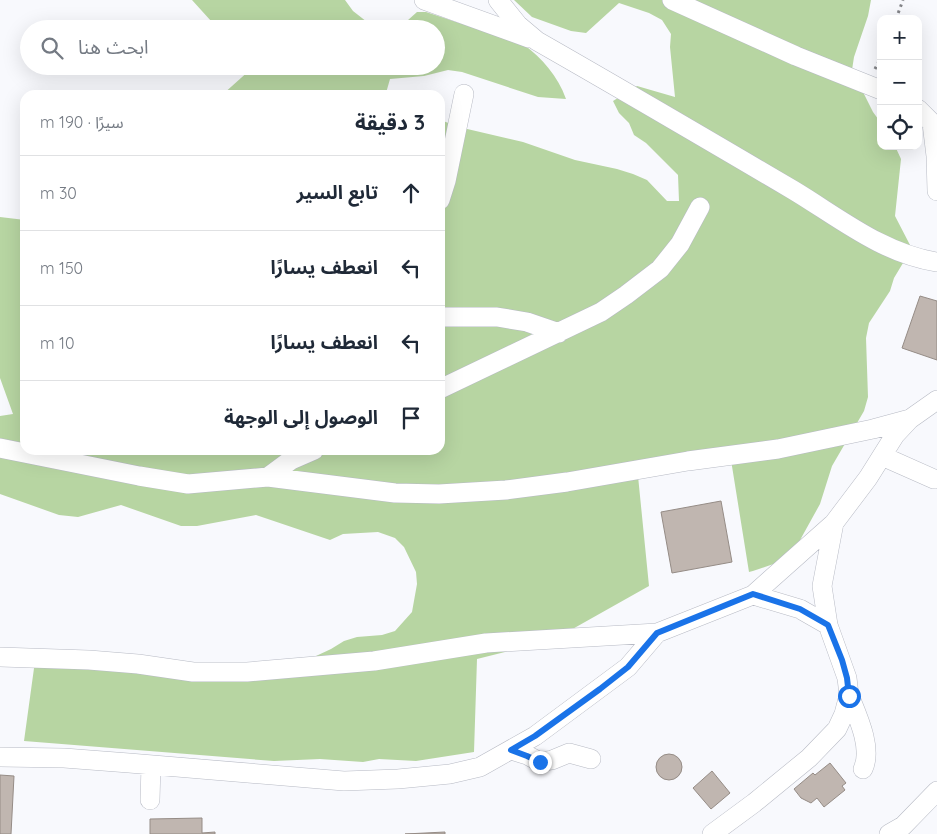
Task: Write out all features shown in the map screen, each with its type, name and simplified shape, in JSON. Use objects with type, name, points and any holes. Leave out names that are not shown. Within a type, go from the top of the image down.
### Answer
[{"type":"street","points":[[424,0],[538,41]]},
{"type":"street","points":[[498,0],[518,25],[538,41],[794,191],[869,238],[896,250],[937,262]]},
{"type":"street","points":[[672,0],[796,56],[877,88]]},
{"type":"street","points":[[445,184],[464,94]]},
{"type":"street","points":[[922,113],[932,123],[936,156],[937,191]]},
{"type":"street","points":[[445,387],[601,312],[660,269],[680,244],[700,207]]},
{"type":"street","points":[[445,317],[497,317],[527,322],[559,333]]},
{"type":"street","points":[[0,657],[88,660],[138,664],[193,672],[246,672],[374,661],[486,643],[657,633],[753,594],[834,523],[895,436],[910,419],[937,400]]},
{"type":"street","points":[[35,455],[188,484],[268,477],[396,493],[439,494],[506,490],[567,482],[688,461],[778,449],[873,429],[910,419]]},
{"type":"street","points":[[0,448],[20,452]]},
{"type":"street","points":[[268,477],[291,460],[302,455]]},
{"type":"street","points":[[882,456],[934,479]]},
{"type":"street","points":[[834,523],[822,586],[828,625],[842,660],[849,696],[863,731],[866,762],[863,769]]},
{"type":"street","points":[[753,594],[800,609],[828,625]]},
{"type":"street","points":[[0,757],[64,758],[344,782],[450,774],[480,767],[535,736],[628,667],[657,633]]},
{"type":"street","points":[[712,834],[754,803],[809,758],[837,728],[844,714],[849,696]]},
{"type":"street","points":[[511,750],[540,762],[552,760],[569,753],[591,759]]},
{"type":"street","points":[[150,800],[151,765]]},
{"type":"street","points":[[888,834],[903,826],[937,792]]},
{"type":"path","points":[[897,15],[903,0]]},
{"type":"green space","points":[[192,0],[345,0],[353,11],[364,20],[210,20]]},
{"type":"green space","points":[[514,0],[871,0],[852,70],[877,118],[877,150],[897,150],[901,159],[895,216],[910,245],[903,263],[894,278],[890,291],[869,323],[866,338],[868,397],[864,411],[832,466],[820,504],[789,560],[749,572],[731,460],[638,476],[649,586],[569,631],[477,659],[474,752],[416,761],[379,759],[363,762],[320,759],[274,761],[24,741],[35,661],[259,670],[316,656],[344,641],[357,637],[382,635],[395,631],[412,612],[417,584],[416,572],[404,547],[395,538],[378,532],[343,534],[330,540],[256,515],[197,526],[181,526],[121,505],[78,517],[59,515],[0,494],[0,416],[13,414],[0,378],[0,217],[20,219],[20,455],[445,455],[445,122],[463,128],[523,142],[575,160],[633,174],[647,180],[667,201],[679,201],[678,175],[646,143],[634,135],[629,123],[619,113],[613,101],[637,86],[675,97],[670,47],[671,34],[662,20],[649,13],[619,3],[586,33],[571,31],[532,17]]},
{"type":"green space","points":[[417,12],[426,12],[523,44],[549,68],[559,83],[566,99],[538,97],[462,72],[445,71],[445,20],[408,20]]},
{"type":"green space","points":[[244,75],[428,75],[390,79],[387,90],[228,90]]},
{"type":"building","points":[[920,296],[937,301],[937,360],[902,348]]},
{"type":"building","points":[[721,501],[732,562],[672,573],[661,512]]},
{"type":"building","points":[[669,754],[678,758],[682,767],[678,776],[669,780],[660,776],[656,767],[660,758]]},
{"type":"building","points":[[830,763],[846,783],[842,786],[845,790],[824,807],[817,798],[811,803],[801,798],[794,789],[813,773],[815,775]]},
{"type":"building","points":[[712,771],[730,793],[711,809],[693,788]]},
{"type":"building","points":[[0,775],[14,776],[11,834],[0,834]]},
{"type":"building","points":[[202,818],[202,833],[215,832],[215,834],[150,834],[150,819]]},
{"type":"building","points":[[445,832],[445,834],[405,834]]},
{"type":"route","points":[[540,762],[511,750],[535,736],[628,667],[657,633],[753,594],[800,609],[828,625],[842,660],[849,696]]}]
